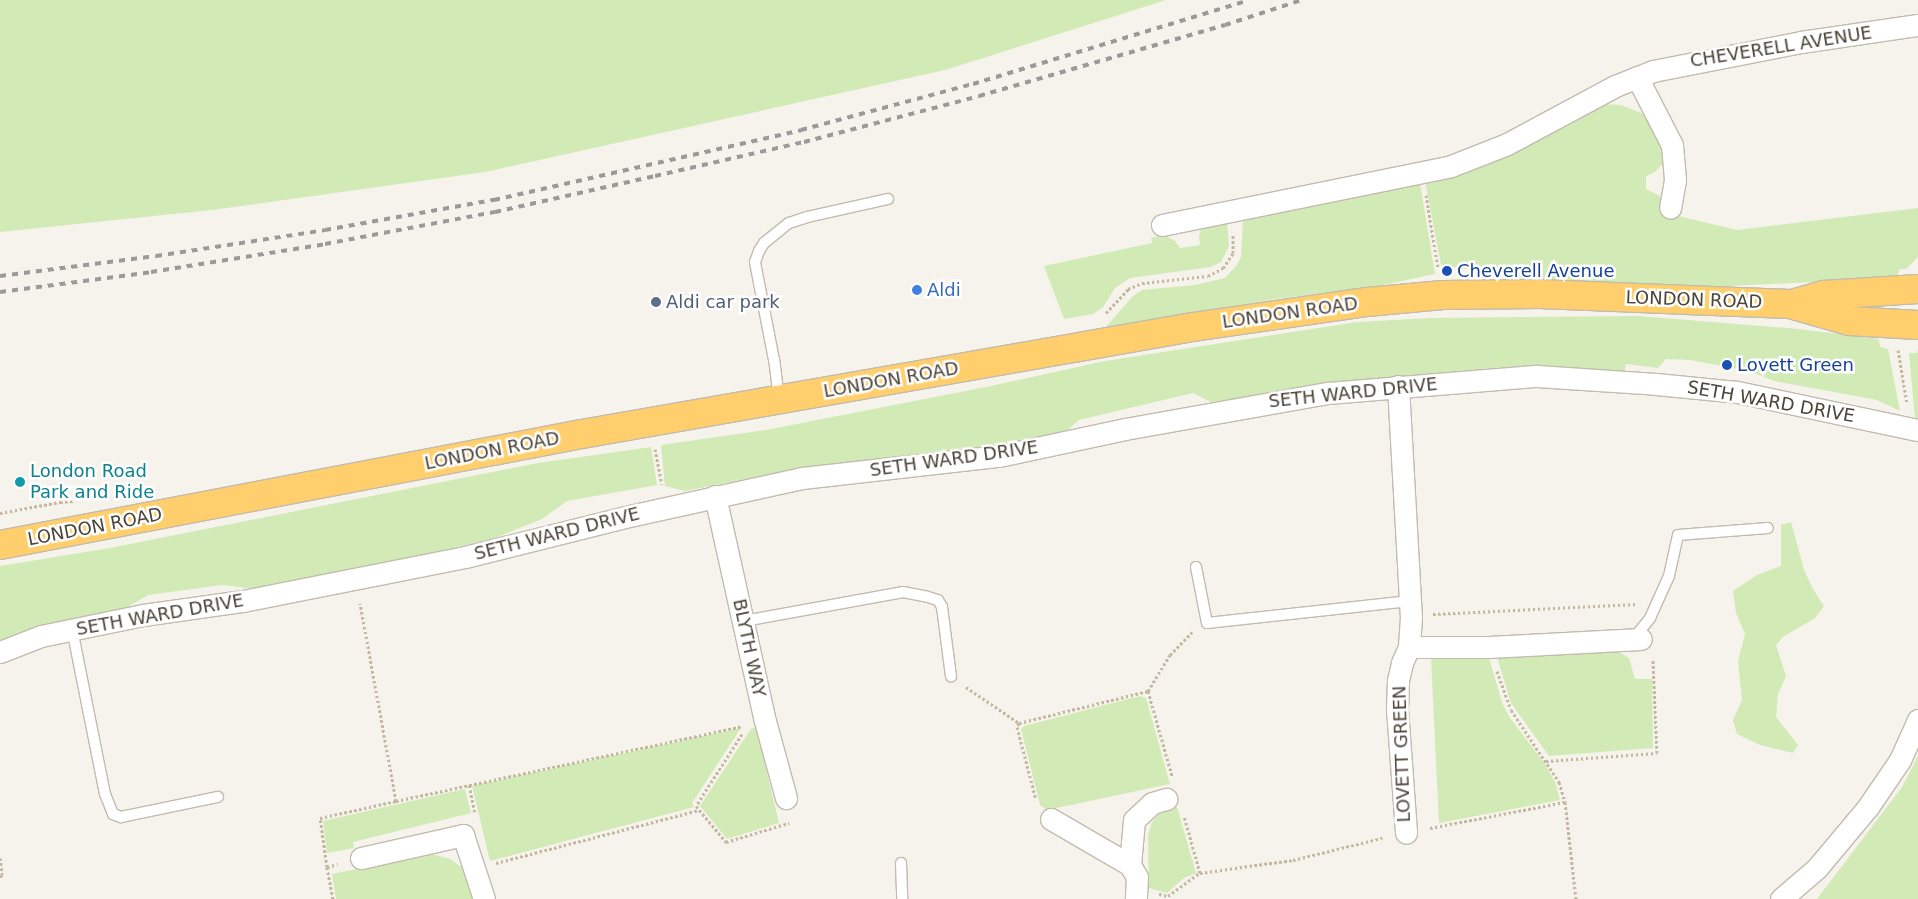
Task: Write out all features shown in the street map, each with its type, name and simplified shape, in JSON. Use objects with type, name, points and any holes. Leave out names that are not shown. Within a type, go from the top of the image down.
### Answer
[{"type":"highway","name":"LONDON ROAD","points":[[1790,304],[1824,295],[1918,289]]},
{"type":"highway","name":"LONDON ROAD","points":[[0,545],[650,422],[1203,325],[1301,310],[1443,295],[1540,294],[1790,304],[1849,320],[1918,325]]},
{"type":"street","name":"CHEVERELL AVENUE","points":[[1162,225],[1450,166],[1507,144],[1615,86],[1653,71],[1716,57],[1918,25]]},
{"type":"street","points":[[1637,77],[1672,145],[1675,180],[1670,208]]},
{"type":"street","name":"SETH WARD DRIVE","points":[[0,652],[41,636],[72,629],[143,615],[243,601],[466,557],[715,496],[802,478],[999,456],[1124,429],[1328,392],[1537,376],[1656,384],[1764,397],[1918,430]]},
{"type":"street","name":"LOVETT GREEN","points":[[1398,386],[1410,608],[1409,647],[1402,663],[1398,680],[1397,709],[1406,833]]},
{"type":"street","name":"BLYTH WAY","points":[[715,496],[765,720],[786,798]]},
{"type":"street","points":[[1409,647],[1489,647],[1637,639]]},
{"type":"street","points":[[1781,899],[1817,868],[1868,807],[1900,760],[1918,720]]},
{"type":"street","points":[[1130,865],[1134,820],[1152,803],[1166,799]]},
{"type":"street","points":[[1051,819],[1130,865],[1137,877],[1137,894]]},
{"type":"street","points":[[361,858],[462,835],[484,899]]},
{"type":"lane","points":[[779,400],[774,360],[755,262],[759,251],[764,243],[789,224],[806,217],[888,200]]},
{"type":"lane","points":[[1637,639],[1650,618],[1669,576],[1678,536],[1768,528]]},
{"type":"lane","points":[[1196,567],[1207,623],[1410,608]]},
{"type":"lane","points":[[744,621],[903,592],[928,597],[938,600],[942,607],[952,676]]},
{"type":"lane","points":[[72,629],[105,794],[113,814],[120,817],[218,797]]},
{"type":"lane","points":[[901,863],[902,899]]},
{"type":"path","points":[[1422,172],[1443,295]]},
{"type":"path","points":[[650,422],[666,508]]},
{"type":"path","points":[[0,513],[60,502]]},
{"type":"path","points":[[355,578],[396,800]]},
{"type":"path","points":[[1410,608],[1657,602]]},
{"type":"path","points":[[952,676],[1019,723],[1148,691],[1170,655],[1199,624],[1207,623]]},
{"type":"path","points":[[1546,761],[1657,753],[1655,678],[1651,642],[1637,639]]},
{"type":"path","points":[[1489,647],[1511,710],[1559,782],[1564,802],[1576,899]]},
{"type":"path","points":[[1148,691],[1172,777]]},
{"type":"path","points":[[1019,723],[1017,727],[1038,810],[1051,819]]},
{"type":"path","points":[[332,899],[320,818],[396,800],[748,725],[696,806],[726,842],[798,821],[786,798]]},
{"type":"path","points":[[1137,894],[1168,896],[1200,873],[1293,860],[1406,833],[1564,802]]},
{"type":"path","points":[[473,869],[699,810]]},
{"type":"path","points":[[1183,813],[1200,873]]},
{"type":"path","points":[[0,858],[2,876],[0,878]]},
{"type":"path","points":[[327,867],[361,858]]},
{"type":"green space","points":[[0,0],[1166,0],[945,70],[485,172],[212,210],[0,232]]},
{"type":"green space","points":[[1602,104],[1621,105],[1644,114],[1652,120],[1664,141],[1663,163],[1655,172],[1646,176],[1646,189],[1660,196],[1661,212],[1737,230],[1918,208],[1918,257],[1906,269],[1900,269],[1897,278],[1709,287],[1536,281],[1441,265],[1425,181],[1473,170],[1498,160],[1551,134]]},
{"type":"green space","points":[[1420,183],[1435,274],[1383,285],[1275,299],[1105,328],[1133,296],[1142,290],[1195,285],[1225,278],[1237,265],[1241,257],[1243,219]]},
{"type":"green space","points":[[1227,221],[1229,246],[1221,262],[1211,267],[1130,278],[1115,288],[1103,307],[1093,314],[1064,319],[1044,266],[1152,243],[1151,238],[1161,236],[1167,236],[1175,241],[1180,248],[1200,245],[1199,236],[1201,230]]},
{"type":"green space","points":[[1638,316],[1799,329],[1879,339],[1880,347],[1888,349],[1900,411],[1877,400],[1774,381],[1749,371],[1690,360],[1666,359],[1658,368],[1626,364],[1624,373],[1549,367],[1503,367],[1381,378],[1211,402],[1193,393],[1079,420],[1064,433],[992,446],[892,457],[777,473],[685,491],[665,486],[661,445],[766,430],[986,387],[1105,361],[1357,322],[1430,318]]},
{"type":"green space","points":[[1918,349],[1918,418],[1915,419],[1909,353],[1917,353]]},
{"type":"green space","points":[[651,447],[657,485],[567,501],[542,519],[495,538],[343,573],[256,589],[222,585],[148,595],[124,609],[78,617],[0,640],[0,566],[110,548],[538,463]]},
{"type":"green space","points":[[1791,522],[1804,570],[1824,606],[1815,618],[1783,637],[1776,645],[1786,676],[1778,694],[1776,717],[1798,745],[1793,753],[1760,745],[1737,734],[1733,720],[1742,700],[1738,661],[1745,634],[1736,613],[1733,591],[1757,575],[1781,566],[1781,525]]},
{"type":"green space","points":[[1616,650],[1629,658],[1635,679],[1652,679],[1653,748],[1549,756],[1511,703],[1496,654]]},
{"type":"green space","points":[[1488,655],[1503,705],[1510,718],[1545,764],[1555,782],[1560,800],[1439,823],[1431,658]]},
{"type":"green space","points":[[1140,696],[1146,698],[1170,784],[1047,810],[1040,805],[1021,729],[1024,726]]},
{"type":"green space","points":[[756,727],[779,823],[727,839],[700,806],[751,729]]},
{"type":"green space","points":[[741,728],[692,803],[694,807],[490,861],[472,786]]},
{"type":"green space","points":[[1918,756],[1918,899],[1817,899],[1902,787]]},
{"type":"green space","points":[[465,789],[471,813],[353,842],[354,848],[327,853],[323,821]]},
{"type":"green space","points":[[1177,807],[1196,873],[1184,878],[1167,893],[1149,888],[1148,836],[1152,822],[1163,810]]},
{"type":"green space","points":[[432,854],[450,859],[464,869],[475,899],[336,899],[332,874]]},
{"type":"railway","points":[[0,276],[156,256],[325,230],[494,200],[801,130],[973,84],[1249,0]]},
{"type":"railway","points":[[0,292],[151,272],[325,244],[495,212],[804,142],[979,96],[1225,25],[1302,0]]},
{"type":"place","name":"Cheverell Avenue","points":[[1447,271]]},
{"type":"place","name":"Aldi","points":[[917,290]]},
{"type":"place","name":"Aldi car park","points":[[656,302]]},
{"type":"place","name":"Lovett Green","points":[[1727,365]]},
{"type":"place","name":"London Road Park and Ride","points":[[20,482]]}]
